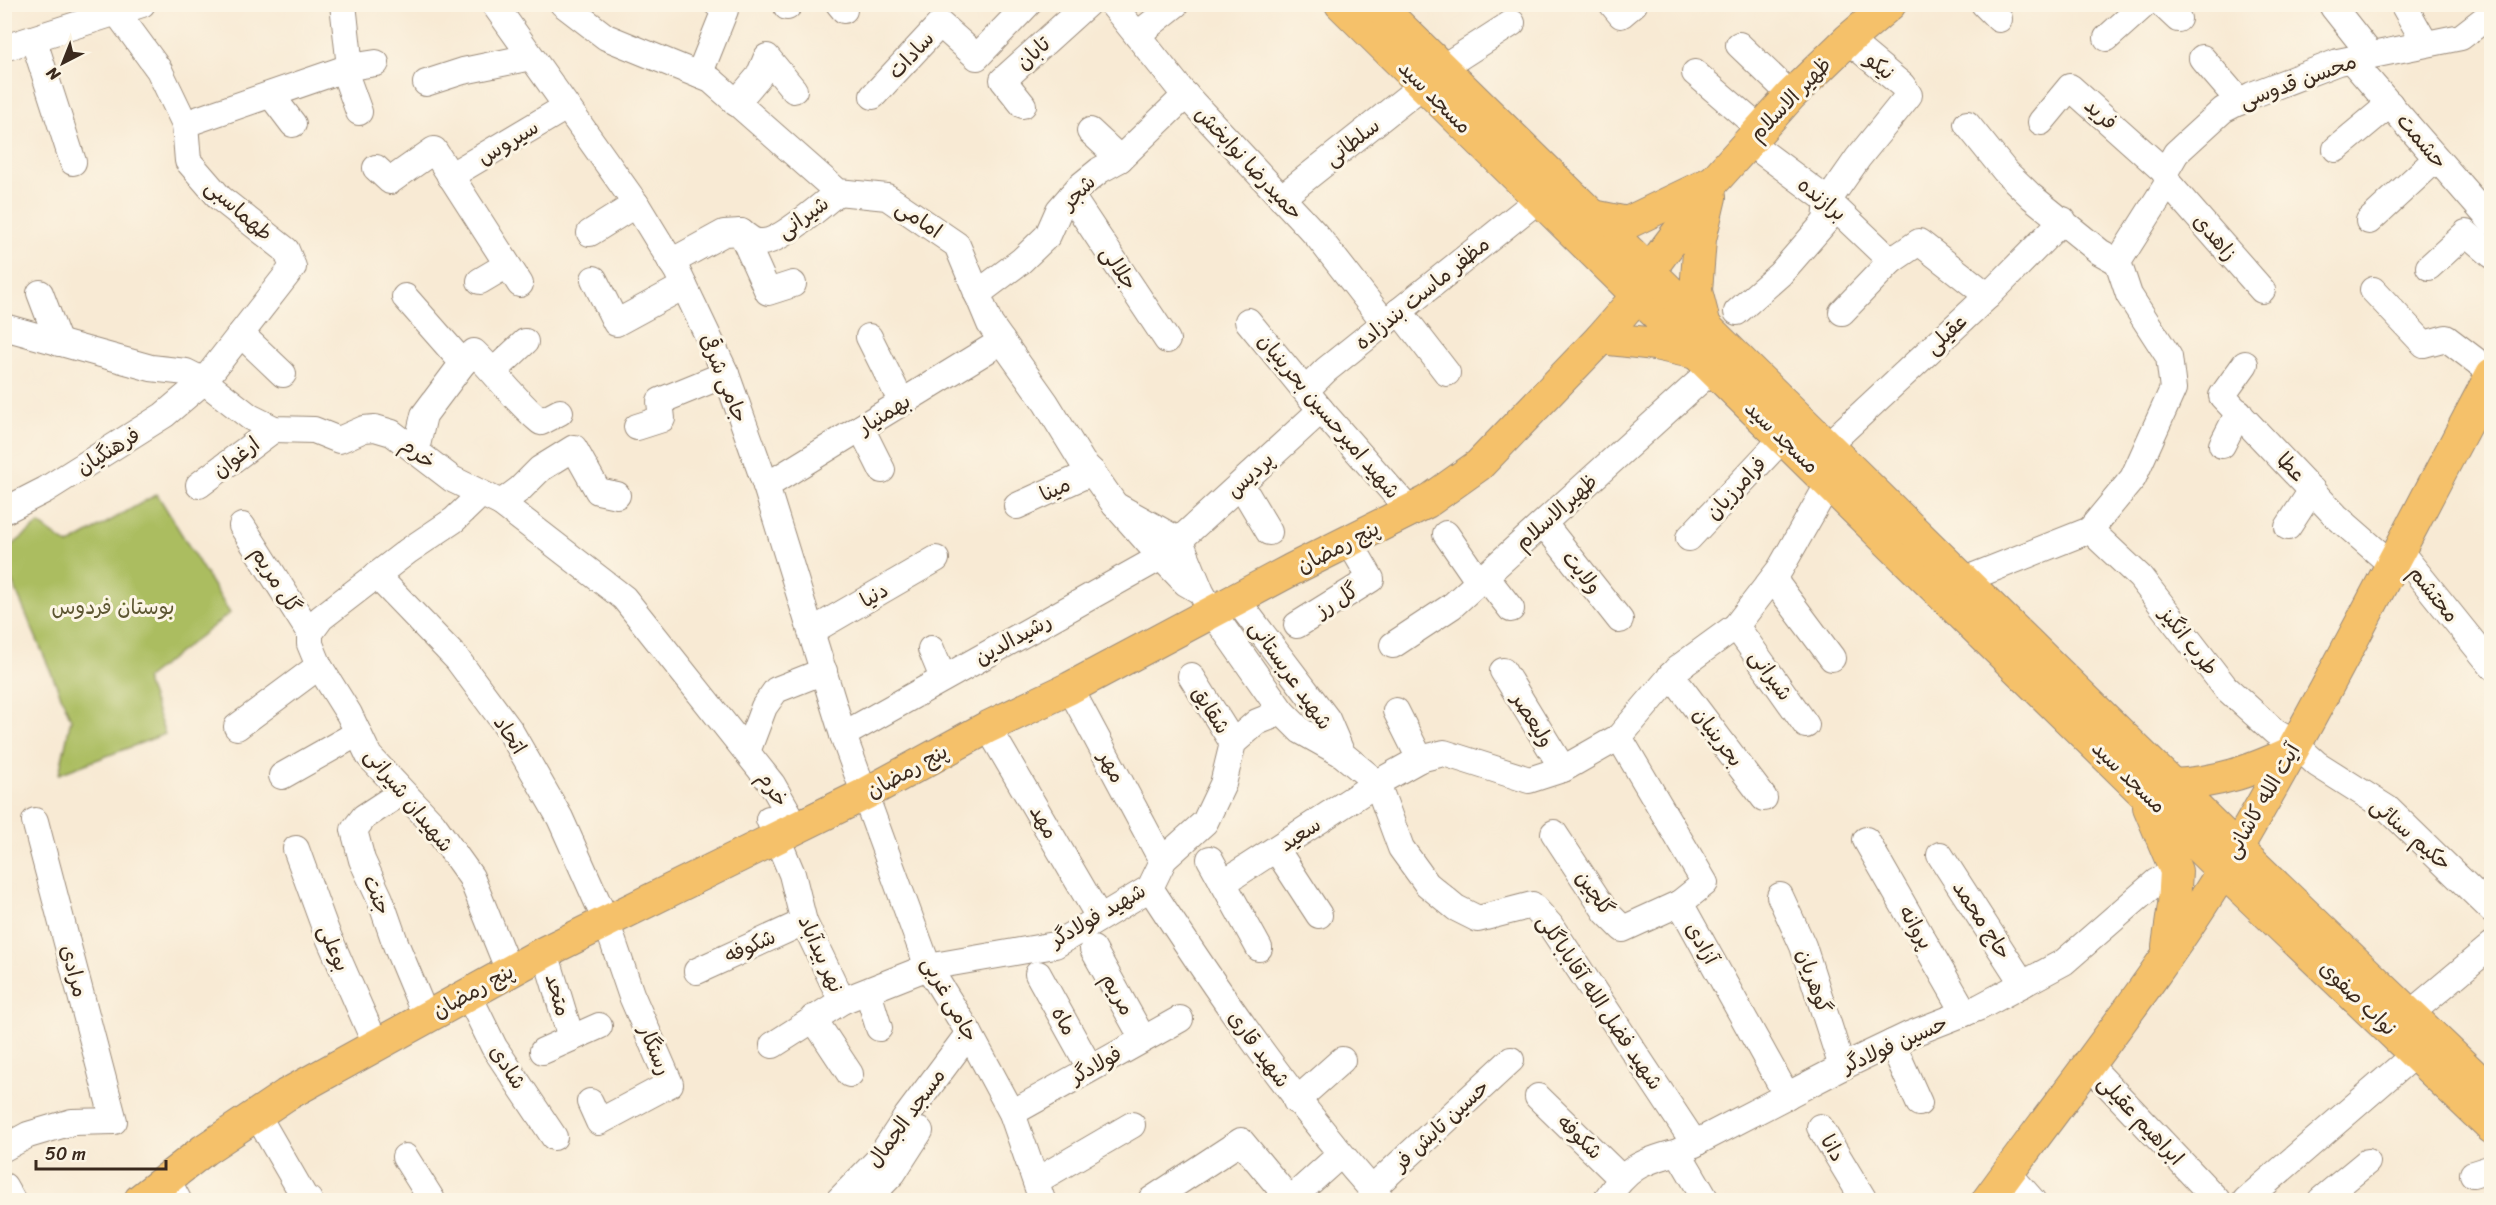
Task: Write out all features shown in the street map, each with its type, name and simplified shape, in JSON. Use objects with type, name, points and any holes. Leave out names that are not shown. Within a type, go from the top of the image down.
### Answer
[{"type":"main road","name":"مسجد سید","points":[[1341,4],[1433,77],[1593,216],[1704,349],[1783,438],[2141,790],[2230,859]]},
{"type":"main road","name":"مسجد سید","points":[[1377,4],[1433,77],[1539,199],[1651,286]]},
{"type":"main road","name":"ظهیر الاسلام","points":[[1651,286],[1707,192],[1754,136],[1791,95],[1848,39],[1890,4]]},
{"type":"main road","points":[[1593,216],[1627,223],[1707,192],[1696,291],[1704,349],[1601,338]]},
{"type":"main road","name":"پنج رمضان","points":[[140,1200],[172,1190],[204,1150],[286,1095],[509,971],[781,828],[865,795],[988,727],[1070,688],[1216,601],[1349,541],[1427,502],[1479,465],[1651,286]]},
{"type":"main road","name":"مسجد سید","points":[[1704,349],[1827,446],[2174,785],[2230,859]]},
{"type":"main road","name":"آیت الله کاشانی","points":[[1988,1200],[2166,960],[2230,859],[2293,748],[2492,374]]},
{"type":"main road","points":[[2174,785],[2206,783],[2245,773],[2293,748]]},
{"type":"main road","points":[[2141,790],[2176,871],[2174,905],[2166,960]]},
{"type":"main road","name":"نواب صفوی","points":[[2230,859],[2411,1013],[2492,1093]]},
{"type":"main road","name":"نواب صفوی","points":[[2230,859],[2415,1054],[2492,1128]]},
{"type":"street","points":[[4,48],[34,40],[116,9],[142,4]]},
{"type":"street","points":[[343,4],[350,67],[346,76],[359,112]]},
{"type":"street","name":"جامی شرقی","points":[[494,4],[636,204],[684,286],[726,374],[766,486],[843,735],[865,795]]},
{"type":"street","points":[[563,4],[606,37],[711,80],[838,192]]},
{"type":"street","points":[[699,75],[725,10],[717,4]]},
{"type":"street","name":"سادات","points":[[873,96],[940,24],[977,57],[1028,4]]},
{"type":"street","name":"تابان","points":[[1023,105],[1003,80],[1087,4]]},
{"type":"street","name":"حمیدرضا نوابخش","points":[[1112,4],[1186,95],[1447,373]]},
{"type":"street","points":[[1137,36],[1176,4]]},
{"type":"street","points":[[1612,4],[1621,15],[1634,4]]},
{"type":"street","points":[[2108,38],[2145,4]]},
{"type":"street","points":[[2403,4],[2424,43]]},
{"type":"street","name":"حشمت","points":[[2333,7],[2390,104],[2492,222]]},
{"type":"street","name":"طهماسبی","points":[[116,9],[159,70],[185,124],[188,162],[220,198],[286,250],[293,267],[204,381]]},
{"type":"street","name":"محسن قدوسی","points":[[2118,262],[2167,177],[2176,153],[2223,110],[2252,95],[2338,62],[2461,37],[2492,13]]},
{"type":"street","name":"سلطانی","points":[[1281,198],[1433,77],[1512,23]]},
{"type":"street","name":"نیکو","points":[[1828,201],[1858,158],[1909,95],[1902,85],[1848,39]]},
{"type":"street","points":[[34,40],[73,162]]},
{"type":"street","points":[[1739,45],[1791,95]]},
{"type":"street","points":[[426,83],[463,71],[531,57]]},
{"type":"street","points":[[736,103],[759,76],[767,57],[794,90]]},
{"type":"street","points":[[2202,58],[2240,102]]},
{"type":"street","points":[[185,124],[350,67],[376,63]]},
{"type":"street","name":"برازنده","points":[[1695,73],[1754,136],[1828,201],[1891,261]]},
{"type":"street","name":"فرید","points":[[2041,122],[2070,87],[2167,177]]},
{"type":"street","points":[[271,95],[292,124]]},
{"type":"street","name":"شجر","points":[[977,294],[1021,261],[1048,234],[1059,210],[1071,196],[1100,170],[1120,159],[1186,95]]},
{"type":"street","points":[[2336,148],[2390,104]]},
{"type":"street","name":"سیروس","points":[[450,176],[566,107]]},
{"type":"street","points":[[1964,580],[2090,530],[2133,478],[2174,389],[2169,357],[2128,295],[2118,262],[2100,252],[2032,197],[2005,171],[1967,124]]},
{"type":"street","points":[[1090,131],[1120,159]]},
{"type":"street","points":[[376,168],[390,181],[434,150],[514,274],[480,281]]},
{"type":"street","points":[[2369,221],[2436,159]]},
{"type":"street","name":"زاهدی","points":[[2167,177],[2262,290]]},
{"type":"street","name":"شیرانی","points":[[741,232],[753,241],[764,243],[802,222],[838,192]]},
{"type":"street","name":"امامی","points":[[838,192],[887,197],[957,245],[990,324],[1046,403],[1083,463],[1115,505],[1171,549]]},
{"type":"street","name":"جلالی","points":[[1071,196],[1167,340]]},
{"type":"street","name":"مظفر ماست بندزاده","points":[[1313,400],[1326,370],[1539,199]]},
{"type":"street","points":[[1737,312],[1780,274],[1826,221],[1828,201]]},
{"type":"street","points":[[590,233],[636,204]]},
{"type":"street","name":"عقیلی","points":[[1827,446],[1988,296],[2063,220]]},
{"type":"street","points":[[671,262],[724,233],[741,232],[768,292],[793,284]]},
{"type":"street","points":[[2429,267],[2466,233],[2492,255]]},
{"type":"street","points":[[1842,312],[1891,261],[1919,242],[1988,296]]},
{"type":"street","points":[[594,279],[616,323],[684,286]]},
{"type":"street","points":[[2373,290],[2424,344],[2445,338],[2492,374]]},
{"type":"street","points":[[40,293],[59,343]]},
{"type":"street","points":[[405,297],[463,363]]},
{"type":"street","name":"شهید امیرحسین بحرینیان","points":[[1248,321],[1410,511]]},
{"type":"street","name":"خرم","points":[[4,327],[151,368],[186,372],[204,381],[250,417],[274,429],[314,430],[339,440],[364,429],[375,428],[392,434],[452,479],[491,499],[624,597],[772,784],[781,828]]},
{"type":"street","points":[[241,334],[283,374]]},
{"type":"street","points":[[869,337],[902,403]]},
{"type":"street","name":"بهمنیار","points":[[766,486],[1002,341]]},
{"type":"street","points":[[494,371],[525,342]]},
{"type":"street","name":"ظهیرالاسلام","points":[[1393,645],[1452,606],[1544,524],[1704,349]]},
{"type":"street","points":[[416,450],[424,415],[474,352],[494,371],[522,407],[541,422],[560,412]]},
{"type":"street","name":"عطا","points":[[2246,364],[2222,396],[2336,516],[2394,557]]},
{"type":"street","points":[[637,427],[662,419],[660,401],[726,374]]},
{"type":"street","name":"فرهنگیان","points":[[4,511],[45,490],[164,415],[204,381]]},
{"type":"street","name":"پردیس","points":[[1171,549],[1240,485],[1313,400]]},
{"type":"street","points":[[2222,445],[2239,412]]},
{"type":"street","points":[[861,428],[882,470]]},
{"type":"street","name":"ارغوان","points":[[199,484],[274,429]]},
{"type":"street","name":"فرامرزیان","points":[[1689,538],[1783,438]]},
{"type":"street","points":[[310,633],[321,618],[408,551],[454,520],[491,499],[520,489],[540,469],[574,448],[598,491],[617,495]]},
{"type":"street","name":"مینا","points":[[1017,506],[1092,472]]},
{"type":"street","points":[[1396,711],[1440,756],[1529,780],[1560,763],[1619,737],[1671,675],[1736,626],[1783,562],[1829,483]]},
{"type":"street","points":[[1240,485],[1269,532]]},
{"type":"street","points":[[2288,527],[2312,490]]},
{"type":"street","name":"ولایت","points":[[1544,524],[1620,620]]},
{"type":"street","name":"گل مریم","points":[[242,526],[310,633]]},
{"type":"street","name":"طرب انگیز","points":[[2090,530],[2140,577],[2225,687],[2293,748]]},
{"type":"street","points":[[1446,534],[1482,579],[1511,609]]},
{"type":"street","name":"گل رز","points":[[1297,625],[1371,579],[1349,541]]},
{"type":"street","points":[[1171,549],[1216,601]]},
{"type":"street","name":"رشیدالدین","points":[[843,735],[1171,549]]},
{"type":"street","name":"محتشم","points":[[2394,557],[2492,666]]},
{"type":"street","name":"دنیا","points":[[812,631],[936,559]]},
{"type":"street","points":[[1783,562],[1832,658]]},
{"type":"street","name":"اتحاد","points":[[376,575],[457,659],[508,729],[560,818],[606,921]]},
{"type":"street","name":"شهید عربستانی","points":[[1216,601],[1282,712],[1301,731],[1342,754],[1379,788]]},
{"type":"street","name":"شهید عربستانی","points":[[1216,601],[1327,719],[1342,754]]},
{"type":"street","name":"شیرانی","points":[[1736,626],[1806,724]]},
{"type":"street","name":"شهیدان شیرانی","points":[[310,633],[310,644],[319,666],[349,714],[369,756],[433,824],[471,877],[509,971]]},
{"type":"street","points":[[931,650],[943,678]]},
{"type":"street","points":[[237,727],[319,666]]},
{"type":"street","name":"خرم","points":[[747,752],[764,707],[776,690],[824,671]]},
{"type":"street","name":"ولیعصر","points":[[1503,671],[1560,763]]},
{"type":"street","name":"بحرینیان","points":[[1671,675],[1764,798]]},
{"type":"street","name":"شقایق","points":[[1191,676],[1230,738]]},
{"type":"street","name":"مهر","points":[[1070,688],[1159,853]]},
{"type":"street","points":[[1230,738],[1257,722],[1282,712]]},
{"type":"street","name":"مهد","points":[[988,727],[1099,917]]},
{"type":"street","points":[[282,776],[358,733]]},
{"type":"street","name":"آزادی","points":[[1619,737],[1705,883],[1680,903],[1788,1096]]},
{"type":"street","name":"شهید فولادگر","points":[[928,967],[1055,945],[1146,890],[1159,853],[1205,822],[1223,784],[1230,738]]},
{"type":"street","name":"حکیم سنائی","points":[[2293,748],[2388,809],[2492,910]]},
{"type":"street","name":"سعید","points":[[1223,883],[1379,788],[1440,756]]},
{"type":"street","name":"شهید فضل الله آقاباباگلی","points":[[1379,788],[1401,848],[1427,884],[1456,909],[1478,919],[1532,905],[1550,925],[1687,1148],[1706,1200]]},
{"type":"street","name":"جنت","points":[[402,792],[364,817],[354,830],[362,860],[380,899],[396,945],[426,1017]]},
{"type":"street","name":"جامی غربی","points":[[865,795],[928,967],[969,1033],[1012,1113],[1039,1191]]},
{"type":"street","name":"مرادی","points":[[4,1148],[28,1135],[72,1122],[114,1121],[34,821]]},
{"type":"street","name":"نهر بیدآباد","points":[[781,828],[804,922],[842,1001],[928,967]]},
{"type":"street","name":"گلچین","points":[[1554,833],[1606,912],[1623,929],[1680,903]]},
{"type":"street","name":"پروانه","points":[[1866,840],[1965,1013]]},
{"type":"street","name":"بوعلی","points":[[296,849],[326,931],[376,1045]]},
{"type":"street","points":[[1276,849],[1319,915]]},
{"type":"street","name":"حاج محمد","points":[[1940,855],[2023,984]]},
{"type":"street","points":[[1210,859],[1258,948]]},
{"type":"street","name":"حسین فولادگر","points":[[1606,1200],[1621,1178],[1650,1159],[1687,1148],[1842,1067],[1892,1043],[1965,1013],[2064,962],[2156,882],[2176,871]]},
{"type":"street","name":"شهید قاری","points":[[1146,890],[1296,1101],[1376,1195]]},
{"type":"street","name":"گوهریان","points":[[1780,896],[1803,946],[1842,1067]]},
{"type":"street","name":"رستگار","points":[[590,1102],[599,1122],[670,1083],[631,994],[606,921]]},
{"type":"street","name":"شکوفه","points":[[697,971],[804,922]]},
{"type":"street","points":[[2411,1013],[2492,945]]},
{"type":"street","name":"مریم","points":[[1093,949],[1143,1039]]},
{"type":"street","name":"متحد","points":[[545,952],[571,1038]]},
{"type":"street","name":"ماه","points":[[1038,974],[1090,1068]]},
{"type":"street","points":[[868,992],[879,1028]]},
{"type":"street","name":"شادی","points":[[468,994],[494,1047],[554,1137]]},
{"type":"street","points":[[773,1045],[842,1001]]},
{"type":"street","points":[[813,1018],[850,1074]]},
{"type":"street","name":"فولادگر","points":[[1012,1113],[1180,1018]]},
{"type":"street","points":[[543,1051],[599,1026]]},
{"type":"street","name":"مسجد الجمال","points":[[839,1200],[878,1160],[907,1116],[969,1033]]},
{"type":"street","points":[[1892,1043],[1919,1103]]},
{"type":"street","points":[[2246,1200],[2415,1054]]},
{"type":"street","points":[[1296,1101],[1342,1060]]},
{"type":"street","name":"حسین تابش فر","points":[[1376,1195],[1511,1060]]},
{"type":"street","name":"ابراهیم عقیلی","points":[[2089,1065],[2217,1200]]},
{"type":"street","name":"شکوفه","points":[[1538,1096],[1621,1178]]},
{"type":"street","points":[[257,1115],[305,1198],[309,1200]]},
{"type":"street","points":[[1039,1191],[1132,1125]]},
{"type":"street","name":"دانا","points":[[1820,1127],[1864,1200]]},
{"type":"street","name":"مسجد الجمال","points":[[867,1200],[894,1173],[920,1131]]},
{"type":"street","points":[[1151,1200],[1241,1141],[1290,1200],[1340,1155]]},
{"type":"street","points":[[405,1157],[432,1200]]},
{"type":"street","points":[[2321,1200],[2367,1162]]},
{"type":"street","points":[[2008,1173],[2031,1200]]},
{"type":"street","points":[[4,1186],[12,1200]]},
{"type":"green space","name":"بوستان فردوس","points":[[157,494],[230,613],[145,679],[165,734],[59,774],[71,719],[5,565],[5,551],[39,524],[68,545]]}]
